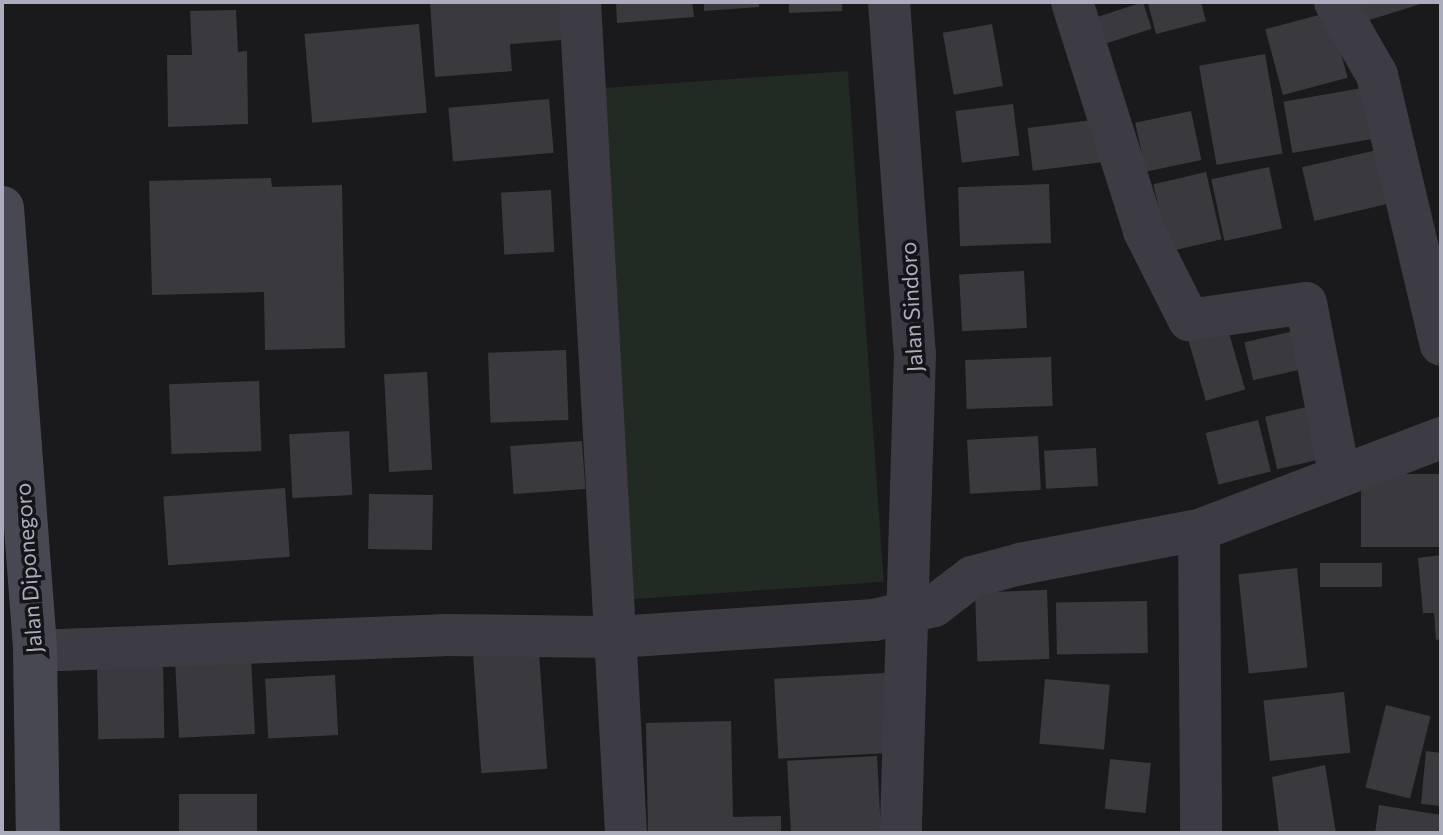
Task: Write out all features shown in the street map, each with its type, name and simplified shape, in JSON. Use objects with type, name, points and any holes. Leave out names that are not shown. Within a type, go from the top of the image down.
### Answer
[{"type":"main road","name":"Jalan Diponegoro","points":[[2,208],[11,434],[35,651],[38,833]]},
{"type":"street","points":[[580,2],[626,833]]},
{"type":"street","name":"Jalan Sindoro","points":[[889,2],[915,353],[913,613],[901,833]]},
{"type":"street","points":[[1072,2],[1144,231],[1189,320],[1306,303],[1339,472]]},
{"type":"street","points":[[1335,2],[1377,75],[1441,345]]},
{"type":"street","points":[[35,651],[443,635],[617,637],[913,613],[972,577],[1199,530],[1339,472],[1441,438]]},
{"type":"street","points":[[1199,530],[1201,833]]},
{"type":"shaded area","points":[[848,71],[884,582],[621,600],[586,89]]},
{"type":"building","points":[[430,2],[560,2],[563,40],[510,44],[512,71],[435,77]]},
{"type":"building","points":[[616,2],[692,2],[694,17],[617,23]]},
{"type":"building","points":[[704,2],[759,2],[759,7],[704,11]]},
{"type":"building","points":[[789,2],[842,2],[842,11],[789,13]]},
{"type":"building","points":[[1143,2],[1152,29],[1105,44],[1096,17]]},
{"type":"building","points":[[1201,2],[1206,21],[1156,34],[1148,3]]},
{"type":"building","points":[[1342,2],[1424,2],[1424,3],[1350,26]]},
{"type":"building","points":[[236,10],[238,52],[247,51],[248,124],[168,127],[167,55],[192,55],[190,11]]},
{"type":"building","points":[[1330,12],[1348,78],[1283,95],[1265,29]]},
{"type":"building","points":[[419,24],[427,113],[312,123],[304,34]]},
{"type":"building","points":[[992,24],[1003,86],[954,95],[943,33]]},
{"type":"building","points":[[1265,54],[1283,153],[1217,165],[1199,66]]},
{"type":"building","points":[[1379,85],[1388,136],[1293,153],[1283,102]]},
{"type":"building","points":[[549,99],[554,153],[453,162],[448,108]]},
{"type":"building","points":[[1013,104],[1019,156],[962,163],[955,111]]},
{"type":"building","points":[[1191,111],[1201,160],[1146,172],[1135,123]]},
{"type":"building","points":[[1101,119],[1106,162],[1033,171],[1028,128]]},
{"type":"building","points":[[1377,150],[1389,204],[1314,221],[1302,167]]},
{"type":"building","points":[[1269,167],[1282,229],[1224,241],[1211,179]]},
{"type":"building","points":[[1206,172],[1222,239],[1169,251],[1153,184]]},
{"type":"building","points":[[271,178],[272,187],[342,185],[345,348],[265,350],[264,292],[152,295],[149,181]]},
{"type":"building","points":[[1049,184],[1051,243],[960,246],[958,187]]},
{"type":"building","points":[[551,190],[554,252],[504,255],[501,193]]},
{"type":"building","points":[[1024,271],[1027,328],[962,331],[959,274]]},
{"type":"building","points":[[1227,326],[1245,389],[1206,401],[1188,337]]},
{"type":"building","points":[[1298,330],[1307,368],[1253,380],[1244,342]]},
{"type":"building","points":[[566,350],[568,420],[490,423],[488,353]]},
{"type":"building","points":[[1051,357],[1053,406],[967,409],[965,360]]},
{"type":"building","points":[[427,372],[432,470],[389,472],[384,374]]},
{"type":"building","points":[[259,381],[261,451],[171,454],[169,384]]},
{"type":"building","points":[[1307,407],[1319,460],[1277,469],[1265,417]]},
{"type":"building","points":[[1258,420],[1271,471],[1218,484],[1206,433]]},
{"type":"building","points":[[349,431],[352,495],[292,498],[289,434]]},
{"type":"building","points":[[1038,436],[1041,490],[970,494],[967,440]]},
{"type":"building","points":[[582,441],[585,489],[514,494],[510,446]]},
{"type":"building","points":[[1096,448],[1098,486],[1046,489],[1044,451]]},
{"type":"building","points":[[1361,474],[1441,474],[1441,547],[1361,547]]},
{"type":"building","points":[[285,488],[290,557],[168,565],[163,497]]},
{"type":"building","points":[[369,494],[433,495],[432,550],[368,549]]},
{"type":"building","points":[[1441,555],[1441,639],[1436,640],[1434,613],[1423,613],[1418,558]]},
{"type":"building","points":[[1320,563],[1382,563],[1382,587],[1320,587]]},
{"type":"building","points":[[1297,568],[1307,667],[1249,674],[1238,574]]},
{"type":"building","points":[[1047,590],[1049,659],[977,661],[975,593]]},
{"type":"building","points":[[1147,601],[1148,653],[1057,655],[1056,603]]},
{"type":"building","points":[[539,652],[547,769],[481,773],[473,657]]},
{"type":"building","points":[[251,658],[255,734],[179,738],[175,662]]},
{"type":"building","points":[[163,661],[164,738],[98,739],[97,662]]},
{"type":"building","points":[[886,673],[890,753],[778,759],[774,679]]},
{"type":"building","points":[[335,675],[338,735],[268,739],[265,679]]},
{"type":"building","points":[[1045,679],[1110,685],[1104,749],[1039,744]]},
{"type":"building","points":[[1344,692],[1350,753],[1270,761],[1263,700]]},
{"type":"building","points":[[1386,705],[1431,716],[1410,799],[1365,787]]},
{"type":"building","points":[[731,721],[733,817],[781,816],[781,833],[648,833],[646,723]]},
{"type":"building","points":[[1426,751],[1441,753],[1441,806],[1421,804]]},
{"type":"building","points":[[877,756],[881,833],[791,833],[787,761]]},
{"type":"building","points":[[1110,759],[1151,763],[1146,813],[1105,809]]},
{"type":"building","points":[[1325,765],[1336,833],[1279,833],[1272,777]]},
{"type":"building","points":[[179,794],[257,794],[257,833],[179,833]]},
{"type":"building","points":[[1379,805],[1441,815],[1441,833],[1375,833]]}]
